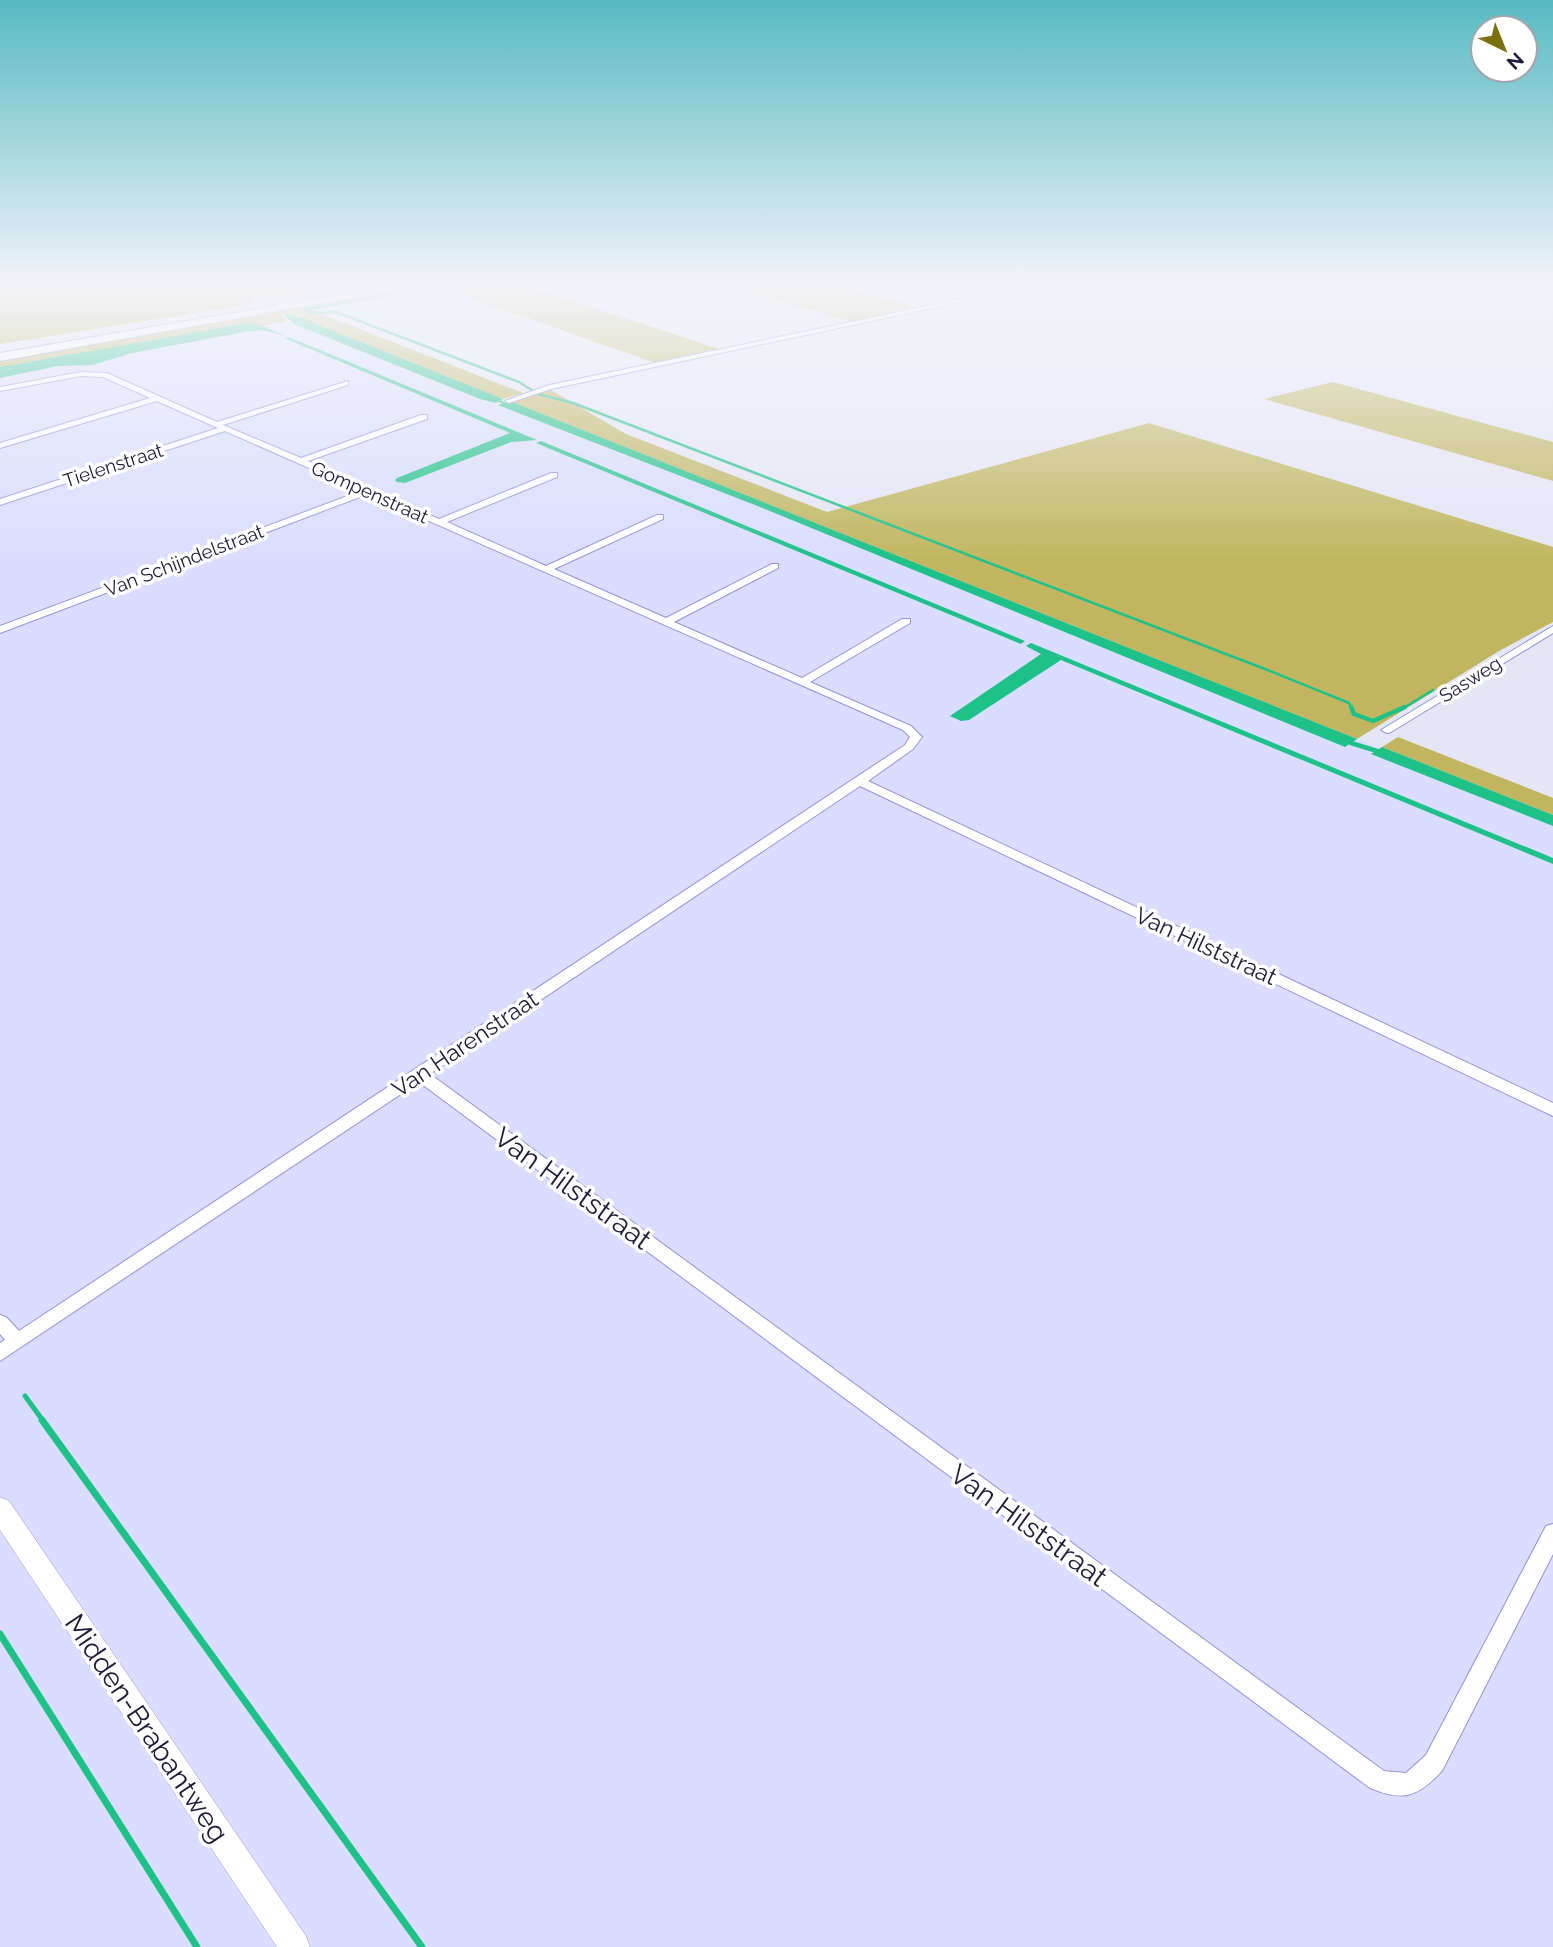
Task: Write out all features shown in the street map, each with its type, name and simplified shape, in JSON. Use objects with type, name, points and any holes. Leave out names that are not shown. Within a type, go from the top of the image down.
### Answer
[{"type":"street","name":"Gompenstraat","points":[[0,389],[57,379]]},
{"type":"street","name":"Gompenstraat","points":[[112,379],[907,728]]},
{"type":"street","points":[[509,401],[540,390],[593,379]]},
{"type":"street","points":[[222,426],[345,383]]},
{"type":"street","points":[[0,446],[158,398]]},
{"type":"street","name":"Gompenstraat","points":[[301,461],[424,417]]},
{"type":"street","name":"Tielenstraat","points":[[0,502],[222,426]]},
{"type":"street","name":"Gompenstraat","points":[[440,522],[554,475]]},
{"type":"street","name":"Van Schijndelstraat","points":[[0,630],[369,491]]},
{"type":"street","points":[[546,569],[660,517]]},
{"type":"street","points":[[666,622],[775,566]]},
{"type":"street","points":[[802,682],[906,621]]},
{"type":"street","name":"Sasweg","points":[[1387,730],[1553,629]]},
{"type":"street","name":"Van Harenstraat","points":[[0,1353],[909,747],[916,737],[907,728]]},
{"type":"street","name":"Van Hilststraat","points":[[859,781],[1553,1110]]},
{"type":"street","name":"Van Hilststraat","points":[[419,1074],[1378,1780],[1398,1787],[1415,1783],[1434,1763],[1553,1533]]},
{"type":"street","points":[[0,1322],[17,1341]]},
{"type":"street","name":"Midden-Brabantweg","points":[[0,1509],[295,1947]]},
{"type":"shaded area","points":[[0,379],[435,379],[1553,816],[1553,1947],[0,1947]]},
{"type":"shaded area","points":[[381,379],[390,379],[537,440],[511,442],[405,483],[397,482],[397,478],[510,433]]},
{"type":"shaded area","points":[[430,379],[453,379],[503,399],[496,403]]},
{"type":"shaded area","points":[[453,379],[487,379],[523,393],[503,399]]},
{"type":"shaded area","points":[[1333,382],[1553,442],[1553,481],[1264,399]]},
{"type":"shaded area","points":[[549,389],[626,434],[827,512],[1149,423],[1553,547],[1553,622],[1499,651],[1357,739],[510,401]]},
{"type":"shaded area","points":[[510,401],[1357,739],[1345,747],[765,509],[498,405]]},
{"type":"shaded area","points":[[541,441],[1025,641],[1021,644],[536,443]]},
{"type":"shaded area","points":[[1031,643],[1553,858],[1553,864],[1061,660],[969,720],[961,721],[950,716],[1041,654],[1026,646]]},
{"type":"shaded area","points":[[1398,737],[1553,798],[1553,815],[1382,747]]},
{"type":"shaded area","points":[[1382,747],[1553,815],[1553,826],[1371,754]]},
{"type":"waterway","points":[[511,379],[538,394],[573,403],[1265,669],[1349,703],[1351,707]]},
{"type":"waterway","points":[[1402,709],[1433,690]]},
{"type":"waterway","points":[[1351,707],[1354,714],[1373,721],[1405,707]]},
{"type":"waterway","points":[[1351,743],[1377,751]]},
{"type":"waterway","points":[[25,1396],[44,1422]]},
{"type":"waterway","points":[[42,1420],[422,1947]]},
{"type":"waterway","points":[[0,1634],[197,1947]]}]
